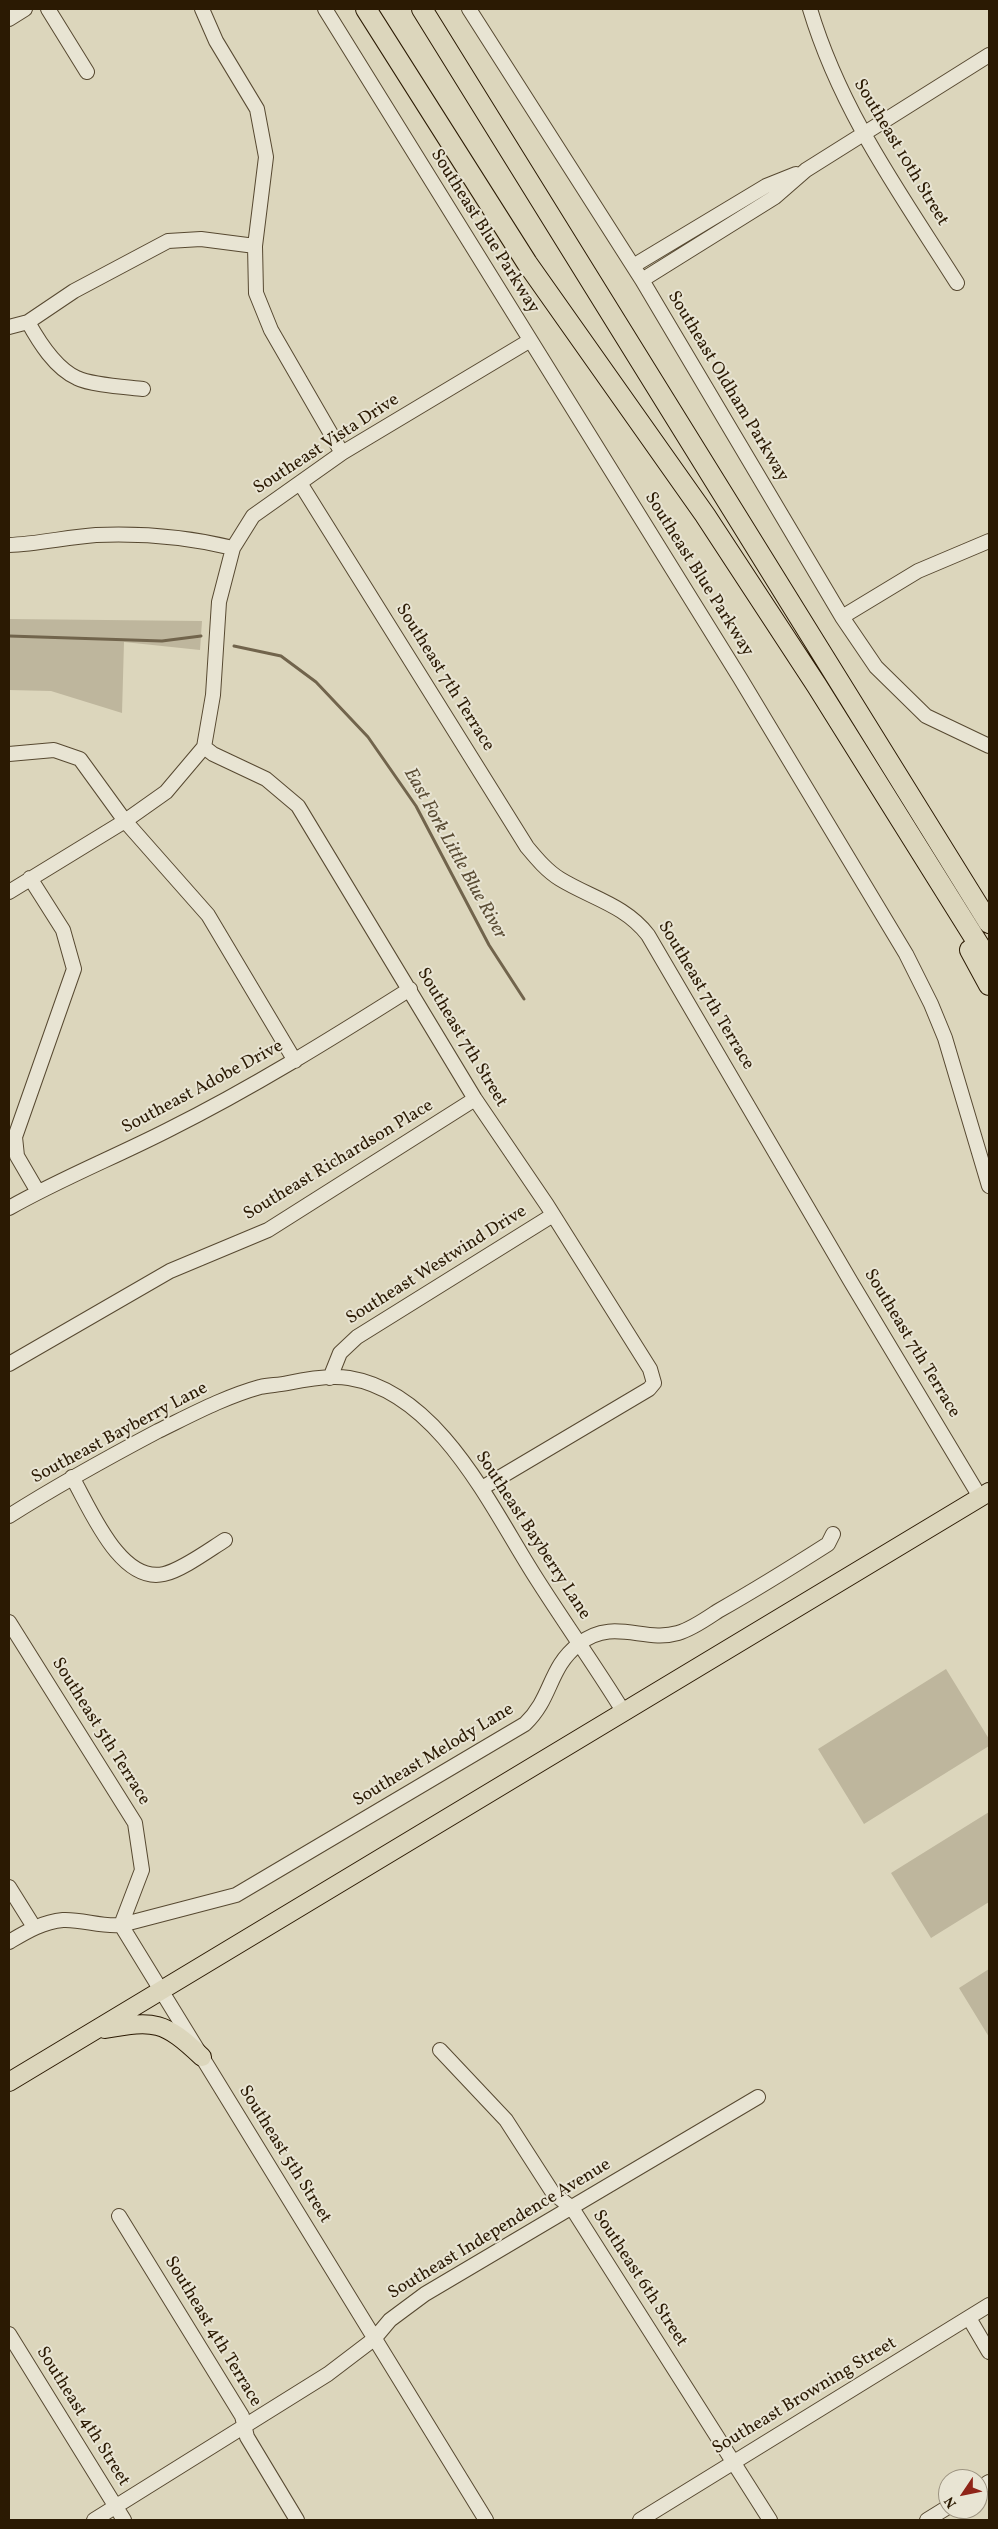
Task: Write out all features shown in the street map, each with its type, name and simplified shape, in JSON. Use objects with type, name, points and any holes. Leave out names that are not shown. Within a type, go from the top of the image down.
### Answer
[{"type":"highway","points":[[366,9],[527,263],[705,515],[806,670],[989,961]]},
{"type":"highway","points":[[422,9],[989,923]]},
{"type":"highway","points":[[937,840],[954,852],[989,908]]},
{"type":"highway","points":[[942,885],[944,902],[989,984]]},
{"type":"main road","points":[[9,2082],[985,1495]]},
{"type":"main road","points":[[94,2030],[138,2023],[156,2024],[178,2036],[202,2058]]},
{"type":"street","points":[[9,19],[25,9]]},
{"type":"street","points":[[48,9],[87,72]]},
{"type":"street","points":[[202,9],[216,41],[257,109],[266,157],[254,246],[256,294],[272,330],[342,452]]},
{"type":"street","name":"Southeast Blue Parkway","points":[[325,9],[529,341],[740,678],[906,954],[931,1004],[945,1038],[989,1186]]},
{"type":"street","name":"Southeast Oldham Parkway","points":[[469,9],[642,280],[842,617],[876,667],[926,716],[989,746]]},
{"type":"street","name":"Southeast 10th Street","points":[[810,9],[831,71],[863,134],[957,283]]},
{"type":"street","points":[[642,280],[774,197],[806,170],[988,59]]},
{"type":"street","points":[[633,266],[766,186],[806,170]]},
{"type":"street","points":[[9,327],[28,322],[74,291],[168,241],[201,239],[254,246]]},
{"type":"street","points":[[28,322],[40,344],[58,363],[77,378],[119,387],[143,389]]},
{"type":"street","name":"Southeast Vista Drive","points":[[204,747],[213,695],[219,602],[233,548],[253,516],[342,452],[529,341]]},
{"type":"street","name":"Southeast 7th Terrace","points":[[300,483],[527,847],[560,879],[624,912],[648,934],[985,1495]]},
{"type":"street","points":[[9,545],[95,536],[151,535],[199,540],[233,548]]},
{"type":"street","points":[[842,617],[918,572],[989,541]]},
{"type":"street","points":[[9,892],[125,821],[166,792],[204,747]]},
{"type":"street","name":"Southeast 7th Street","points":[[204,747],[266,779],[298,806],[475,1099],[553,1215],[650,1369],[654,1383],[642,1394],[482,1488]]},
{"type":"street","points":[[9,754],[54,750],[80,759],[125,821],[208,915],[295,1061]]},
{"type":"street","points":[[30,878],[63,930],[74,970],[14,1137],[16,1156],[38,1192]]},
{"type":"street","name":"Southeast Adobe Drive","points":[[9,1208],[38,1192],[168,1130],[295,1061],[410,989]]},
{"type":"street","name":"Southeast Richardson Place","points":[[9,1364],[170,1271],[268,1230],[475,1099]]},
{"type":"street","name":"Southeast Westwind Drive","points":[[330,1378],[340,1353],[357,1337],[553,1215]]},
{"type":"street","name":"Southeast Bayberry Lane","points":[[9,1516],[72,1477],[196,1412],[237,1395],[261,1387],[330,1378],[348,1377],[365,1382],[405,1402],[435,1428],[482,1488],[537,1580],[623,1711]]},
{"type":"street","points":[[72,1477],[120,1558],[141,1572],[153,1575],[166,1574],[225,1540]]},
{"type":"street","name":"Southeast Melody Lane","points":[[121,1925],[236,1895],[525,1724],[543,1704],[560,1662],[579,1643],[596,1633],[611,1630],[668,1635],[686,1630],[828,1544],[833,1534]]},
{"type":"street","name":"Southeast 5th Terrace","points":[[9,1622],[135,1823],[142,1870],[121,1925]]},
{"type":"street","points":[[9,1887],[34,1927]]},
{"type":"street","points":[[9,1942],[34,1927],[64,1920],[106,1927],[121,1925]]},
{"type":"street","name":"Southeast 5th Street","points":[[121,1925],[486,2520]]},
{"type":"street","name":"Southeast 6th Street","points":[[440,2050],[506,2120],[553,2194],[572,2208],[770,2520]]},
{"type":"street","name":"Southeast Independence Avenue","points":[[94,2520],[245,2424],[328,2374],[374,2339],[384,2325],[425,2294],[758,2097]]},
{"type":"street","name":"Southeast 4th Terrace","points":[[119,2216],[245,2424],[246,2436],[297,2520]]},
{"type":"street","name":"Southeast Browning Street","points":[[640,2520],[989,2306]]},
{"type":"street","points":[[969,2318],[989,2352]]},
{"type":"street","name":"Southeast 4th Street","points":[[9,2334],[124,2520]]},
{"type":"street","points":[[927,2520],[938,2513]]},
{"type":"shaded area","points":[[9,619],[202,621],[200,650],[124,642],[122,713],[51,691],[9,690]]},
{"type":"shaded area","points":[[946,1669],[989,1739],[989,1746],[864,1824],[818,1749]]},
{"type":"shaded area","points":[[989,1812],[989,1902],[931,1938],[891,1873]]},
{"type":"shaded area","points":[[989,1969],[989,2037],[959,1988]]},
{"type":"waterway","name":"East Fork Little Blue River","points":[[9,636],[162,641],[201,636]]},
{"type":"waterway","name":"East Fork Little Blue River","points":[[234,646],[281,656],[316,682],[368,737],[416,806],[489,945],[524,999]]}]
